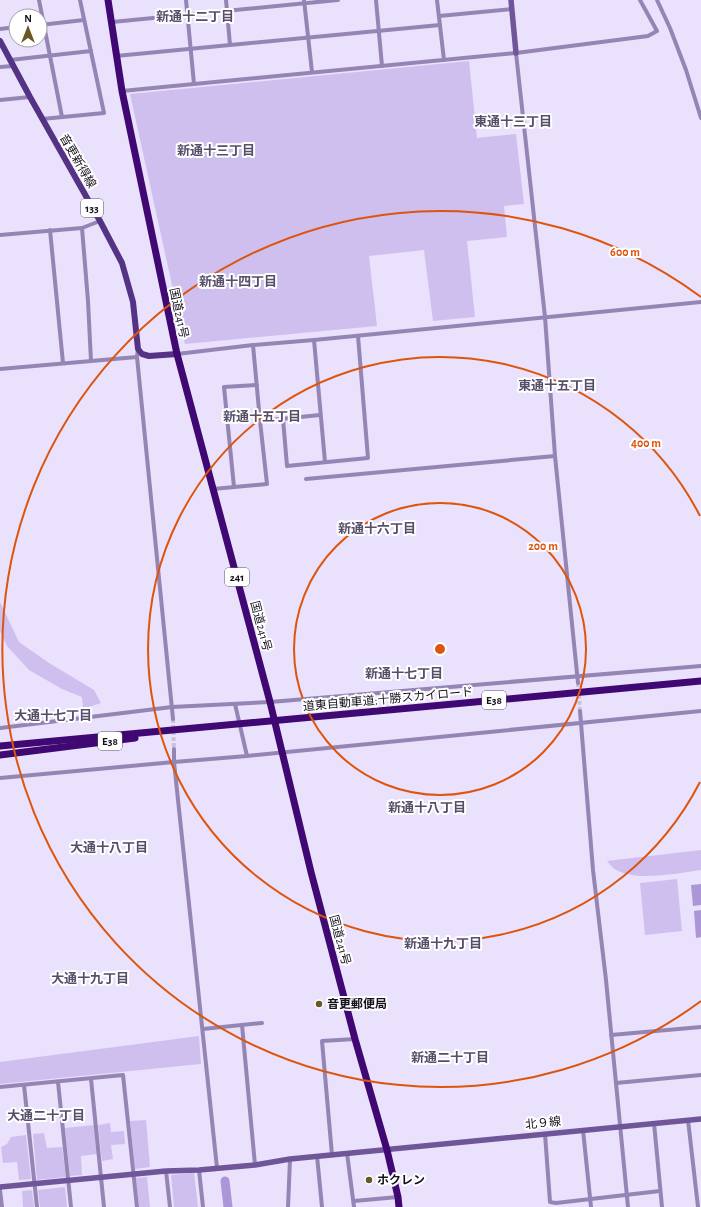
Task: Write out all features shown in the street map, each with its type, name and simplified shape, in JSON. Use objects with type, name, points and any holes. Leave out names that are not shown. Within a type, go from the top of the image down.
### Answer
[{"type":"highway","name":"国道241号","points":[[108,0],[122,91],[177,354],[270,702],[311,872],[355,1039],[387,1150],[399,1207]]},
{"type":"highway","name":"道東自動車道;十勝スカイロード","points":[[0,746],[701,681]]},
{"type":"highway","name":"道東自動車道;十勝スカイロード","points":[[0,755],[220,726]]},
{"type":"main road","name":"音更新得線","points":[[0,40],[122,263],[133,302],[138,349]]},
{"type":"main road","points":[[138,349],[142,354],[149,356],[177,354]]},
{"type":"street","points":[[42,119],[104,113],[80,0]]},
{"type":"street","points":[[186,0],[194,84]]},
{"type":"street","points":[[226,0],[230,45]]},
{"type":"street","points":[[112,22],[304,2],[338,0]]},
{"type":"street","points":[[376,0],[382,66]]},
{"type":"street","points":[[438,0],[444,60]]},
{"type":"street","points":[[511,0],[545,317],[555,456],[578,683]]},
{"type":"street","points":[[122,91],[516,53],[648,36],[657,31],[640,0]]},
{"type":"street","points":[[657,0],[670,28],[686,70],[701,118]]},
{"type":"street","points":[[304,2],[312,72]]},
{"type":"street","points":[[439,16],[512,9]]},
{"type":"street","points":[[48,23],[84,20]]},
{"type":"street","points":[[116,56],[440,25]]},
{"type":"street","points":[[48,47],[62,117]]},
{"type":"street","points":[[0,67],[50,55],[91,50]]},
{"type":"street","points":[[0,100],[30,97]]},
{"type":"street","points":[[0,235],[82,228],[100,221]]},
{"type":"street","points":[[82,228],[91,361]]},
{"type":"street","points":[[50,230],[63,363]]},
{"type":"street","points":[[177,354],[253,345],[701,302]]},
{"type":"street","points":[[283,419],[287,466],[368,458],[358,336]]},
{"type":"street","points":[[314,340],[325,462]]},
{"type":"street","points":[[213,489],[267,484],[253,345]]},
{"type":"street","points":[[138,349],[137,357],[173,719]]},
{"type":"street","points":[[0,369],[137,357]]},
{"type":"street","points":[[234,487],[224,388],[257,385]]},
{"type":"street","points":[[260,421],[320,415]]},
{"type":"street","points":[[306,479],[555,456]]},
{"type":"street","points":[[0,728],[172,706],[270,702],[701,666]]},
{"type":"street","points":[[235,704],[247,756]]},
{"type":"street","points":[[580,711],[594,870],[628,1207]]},
{"type":"street","points":[[0,778],[247,756],[701,711]]},
{"type":"street","points":[[174,749],[174,762],[217,1168]]},
{"type":"street","points":[[203,1029],[262,1023]]},
{"type":"street","points":[[242,1025],[255,1165]]},
{"type":"street","points":[[611,1035],[701,1027]]},
{"type":"street","points":[[332,1155],[322,1041],[355,1039]]},
{"type":"street","points":[[616,1083],[701,1075]]},
{"type":"street","points":[[0,1087],[123,1076],[137,1207]]},
{"type":"street","points":[[91,1079],[104,1207]]},
{"type":"street","points":[[58,1082],[71,1207]]},
{"type":"street","points":[[24,1085],[37,1207]]},
{"type":"street","name":"北９線","points":[[0,1188],[166,1171],[199,1170],[255,1165],[317,1156],[701,1118]]},
{"type":"street","points":[[688,1120],[698,1207]]},
{"type":"street","points":[[654,1123],[662,1207]]},
{"type":"street","points":[[583,1130],[591,1207]]},
{"type":"street","points":[[545,1134],[550,1202],[556,1205],[590,1199],[660,1191]]},
{"type":"street","points":[[347,1153],[354,1207]]},
{"type":"street","points":[[317,1156],[322,1207]]},
{"type":"street","points":[[288,1207],[290,1159]]},
{"type":"street","points":[[199,1170],[203,1207]]},
{"type":"street","points":[[166,1171],[170,1207]]},
{"type":"street","points":[[0,1188],[2,1207]]},
{"type":"street","points":[[354,1201],[398,1197]]},
{"type":"shaded area","points":[[469,61],[477,138],[516,134],[524,204],[504,206],[507,237],[467,241],[475,317],[433,321],[424,250],[369,256],[377,326],[185,344],[130,94]]},
{"type":"shaded area","points":[[0,602],[19,642],[49,663],[94,690],[101,703],[83,709],[82,697],[62,689],[29,670],[7,646],[0,631]]},
{"type":"shaded area","points":[[701,850],[701,870],[668,875],[644,876],[622,873],[613,868],[607,861]]},
{"type":"shaded area","points":[[677,879],[682,931],[645,935],[640,883]]},
{"type":"shaded area","points":[[701,884],[701,905],[693,906],[691,885]]},
{"type":"shaded area","points":[[701,910],[701,937],[696,938],[694,911]]},
{"type":"shaded area","points":[[199,1036],[201,1064],[0,1084],[0,1062]]},
{"type":"shaded area","points":[[146,1120],[150,1167],[135,1169],[130,1121]]},
{"type":"shaded area","points":[[110,1123],[111,1132],[124,1131],[125,1144],[111,1145],[113,1159],[102,1161],[98,1125]]},
{"type":"shaded area","points":[[94,1125],[97,1154],[81,1156],[82,1175],[70,1176],[65,1128]]},
{"type":"shaded area","points":[[44,1133],[47,1148],[62,1147],[66,1177],[37,1180],[33,1134]]},
{"type":"shaded area","points":[[26,1135],[31,1179],[19,1180],[17,1162],[3,1163],[1,1147],[7,1144],[11,1137]]},
{"type":"shaded area","points":[[194,1173],[198,1207],[174,1207],[171,1175]]},
{"type":"shaded area","points":[[147,1177],[150,1207],[139,1207],[136,1178]]},
{"type":"shaded area","points":[[65,1187],[67,1207],[40,1207],[38,1190]]},
{"type":"shaded area","points":[[32,1190],[34,1207],[23,1207],[22,1191]]},
{"type":"waterway","points":[[225,1181],[228,1207]]},
{"type":"tunnel","points":[[578,683],[580,711]]},
{"type":"tunnel","points":[[173,719],[174,749]]},
{"type":"place","name":"音更郵便局","points":[[319,1004]]},
{"type":"place","name":"ホクレン","points":[[369,1180]]},
{"type":"district","name":"新通十二丁目","points":[[195,16]]},
{"type":"district","name":"東通十三丁目","points":[[513,121]]},
{"type":"district","name":"新通十三丁目","points":[[216,150]]},
{"type":"district","name":"新通十四丁目","points":[[238,281]]},
{"type":"district","name":"東通十五丁目","points":[[557,385]]},
{"type":"district","name":"新通十五丁目","points":[[262,416]]},
{"type":"district","name":"新通十六丁目","points":[[377,528]]},
{"type":"district","name":"新通十七丁目","points":[[404,673]]},
{"type":"district","name":"大通十七丁目","points":[[53,715]]},
{"type":"district","name":"新通十八丁目","points":[[427,807]]},
{"type":"district","name":"大通十八丁目","points":[[109,847]]},
{"type":"district","name":"新通十九丁目","points":[[443,943]]},
{"type":"district","name":"大通十九丁目","points":[[90,978]]},
{"type":"district","name":"新通二十丁目","points":[[450,1057]]},
{"type":"district","name":"大通二十丁目","points":[[46,1115]]}]
